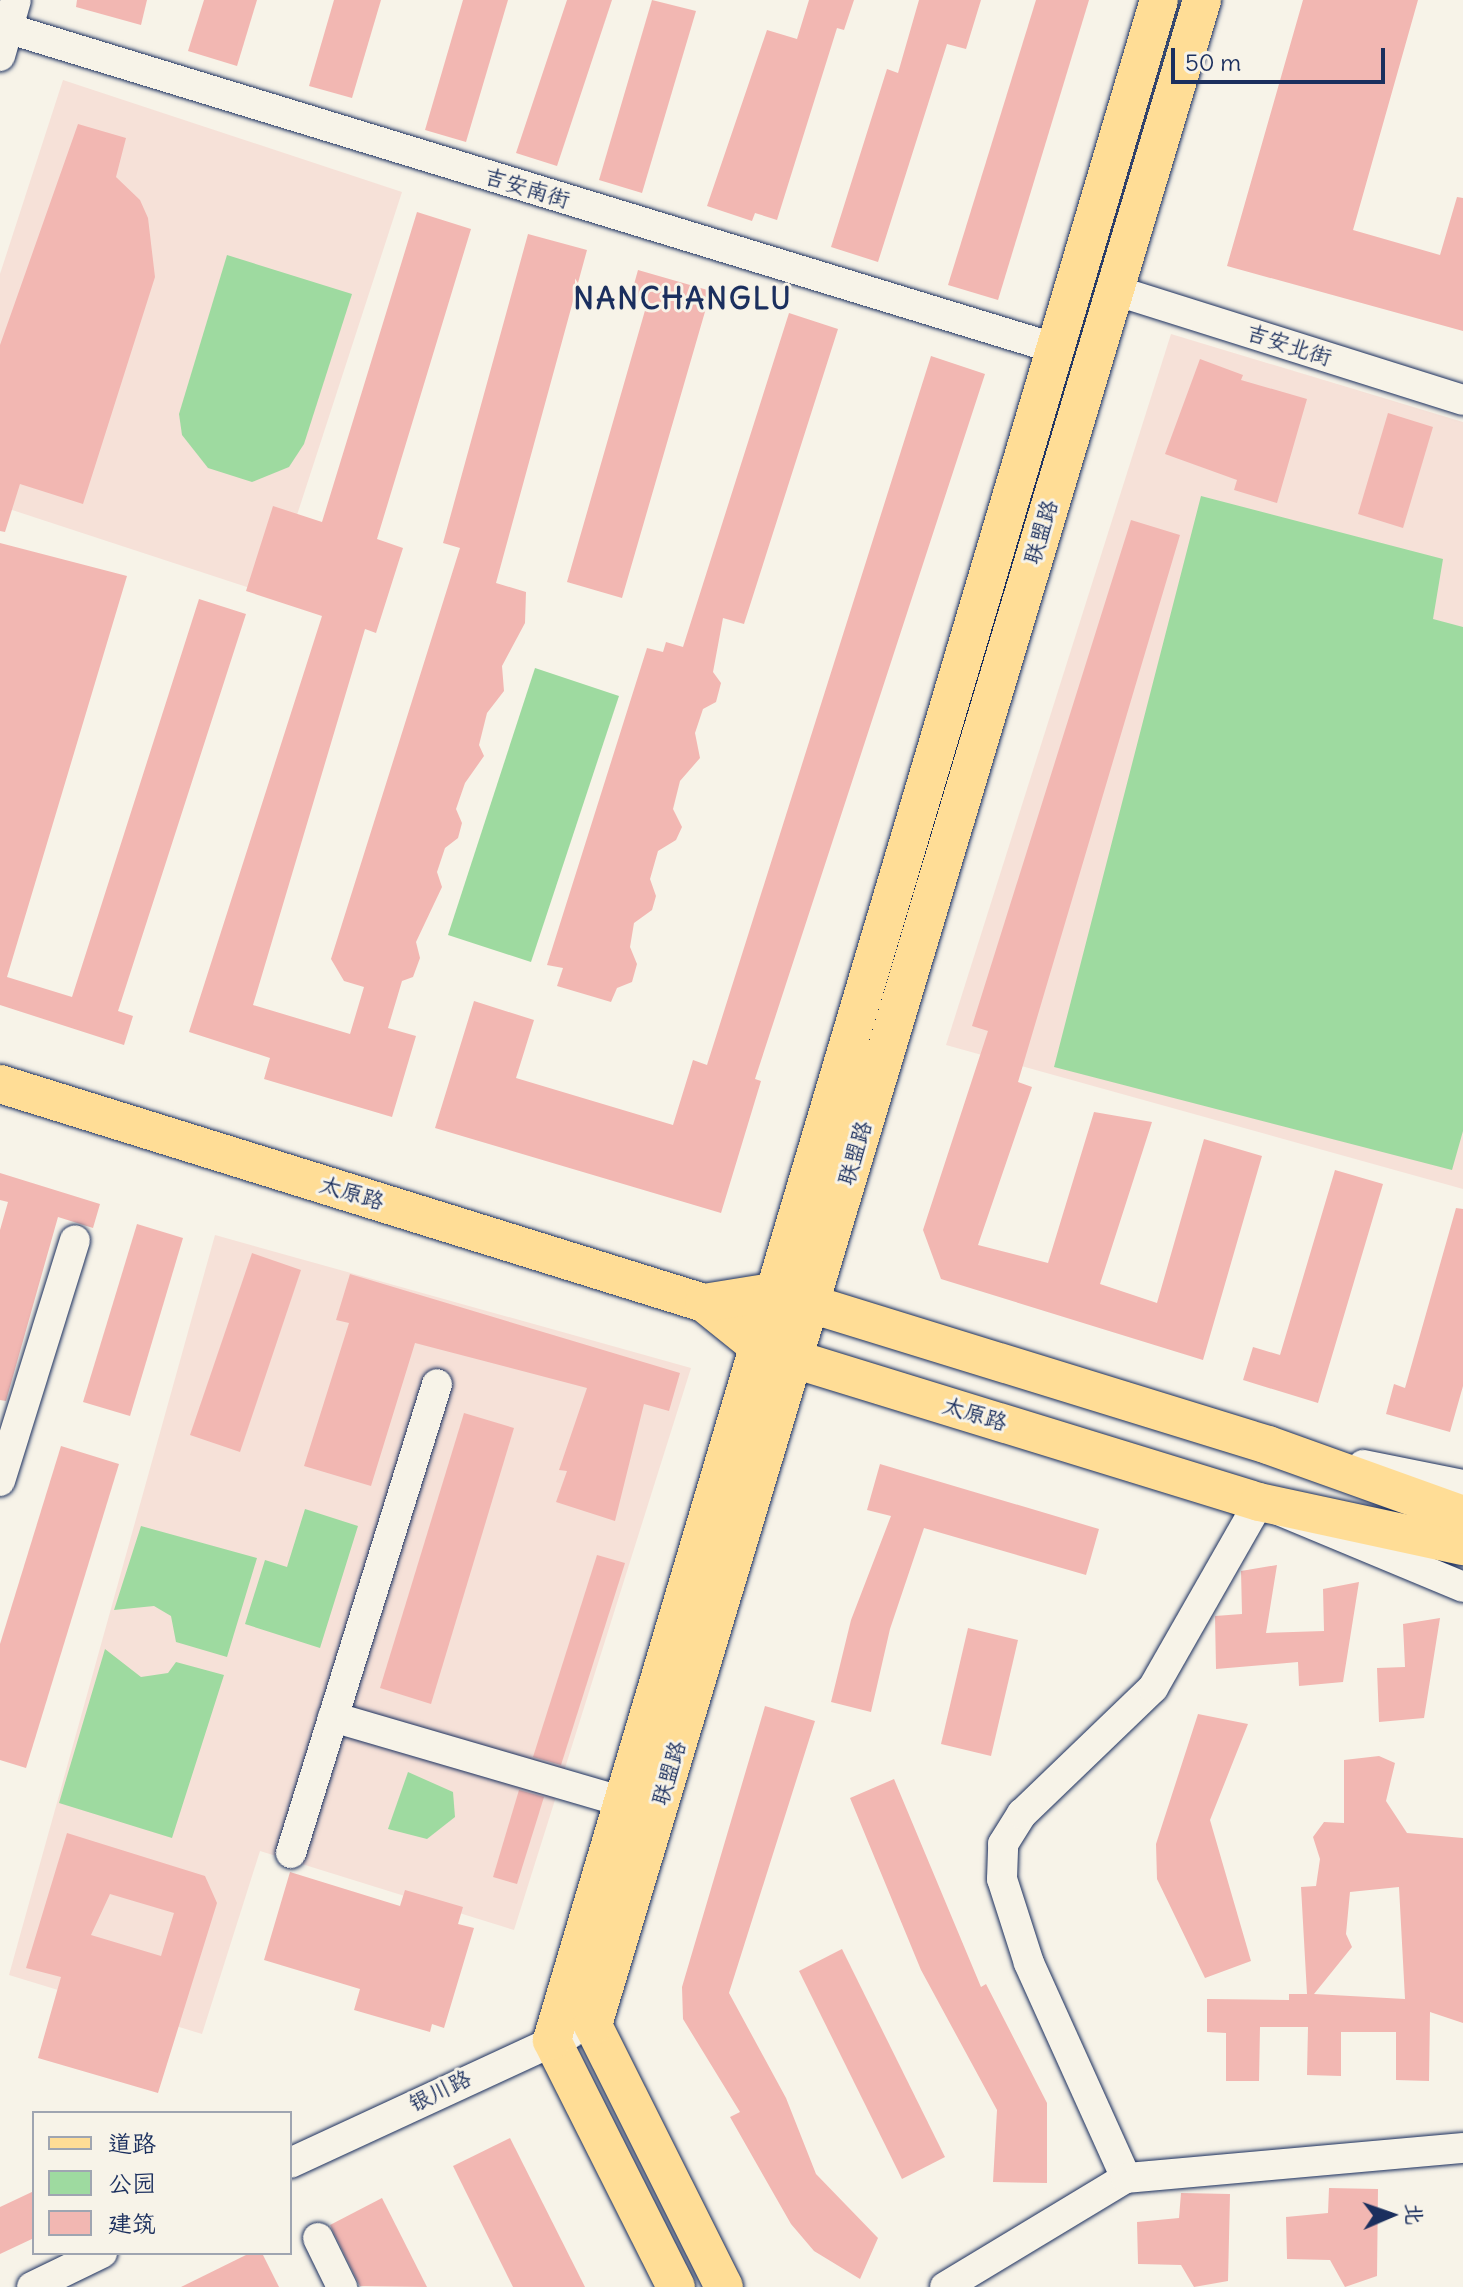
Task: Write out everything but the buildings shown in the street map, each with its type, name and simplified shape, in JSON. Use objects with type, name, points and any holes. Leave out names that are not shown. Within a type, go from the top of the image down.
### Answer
[{"type":"main road","name":"联盟路","points":[[552,2040],[756,1345],[1159,0]]},
{"type":"main road","name":"联盟路","points":[[593,2025],[1202,0]]},
{"type":"main road","name":"太原路","points":[[0,1084],[704,1303],[756,1345],[794,1359],[1259,1502],[1463,1546]]},
{"type":"main road","name":"太原路","points":[[704,1303],[772,1292],[1268,1445],[1463,1515]]},
{"type":"main road","points":[[593,2025],[724,2287]]},
{"type":"main road","points":[[552,2040],[676,2287]]},
{"type":"street","points":[[3,37],[16,0]]},
{"type":"street","name":"吉安南街","points":[[3,37],[1054,348]]},
{"type":"street","name":"吉安北街","points":[[1114,290],[1463,400]]},
{"type":"street","points":[[0,1481],[75,1240]]},
{"type":"street","points":[[291,1853],[437,1384]]},
{"type":"street","name":"太原路","points":[[1268,1445],[1463,1485]]},
{"type":"street","points":[[1126,2178],[1029,1963],[1002,1879],[1003,1844],[1022,1814],[1153,1688],[1259,1502]]},
{"type":"street","name":"太原路","points":[[1259,1502],[1463,1587]]},
{"type":"street","points":[[333,1717],[621,1801]]},
{"type":"street","name":"银川路","points":[[292,2162],[552,2040],[593,2025]]},
{"type":"street","points":[[945,2287],[1126,2178],[1463,2148]]},
{"type":"street","points":[[318,2238],[342,2287]]},
{"type":"street","points":[[32,2287],[98,2255]]},
{"type":"shaded area","points":[[63,80],[402,192],[271,595],[0,506],[0,274]]},
{"type":"shaded area","points":[[1171,334],[1463,422],[1463,1189],[946,1045]]},
{"type":"shaded area","points":[[215,1235],[691,1368],[514,1930],[260,1851],[202,2034],[9,1975]]},
{"type":"green space","points":[[227,255],[352,294],[304,444],[289,467],[252,482],[208,468],[182,435],[179,414]]},
{"type":"green space","points":[[1201,496],[1443,559],[1433,619],[1463,627],[1463,1131],[1452,1170],[1054,1067]]},
{"type":"green space","points":[[535,668],[619,696],[531,962],[448,935]]},
{"type":"green space","points":[[305,1509],[358,1526],[320,1648],[245,1624],[265,1560],[287,1567]]},
{"type":"green space","points":[[141,1526],[257,1558],[227,1657],[176,1642],[171,1616],[154,1606],[114,1610]]},
{"type":"green space","points":[[105,1649],[141,1677],[168,1673],[176,1662],[224,1675],[172,1838],[59,1803]]},
{"type":"green space","points":[[408,1772],[453,1792],[455,1817],[427,1839],[388,1829]]},
{"type":"district","name":"NANCHANGLU","points":[[683,298]]}]
